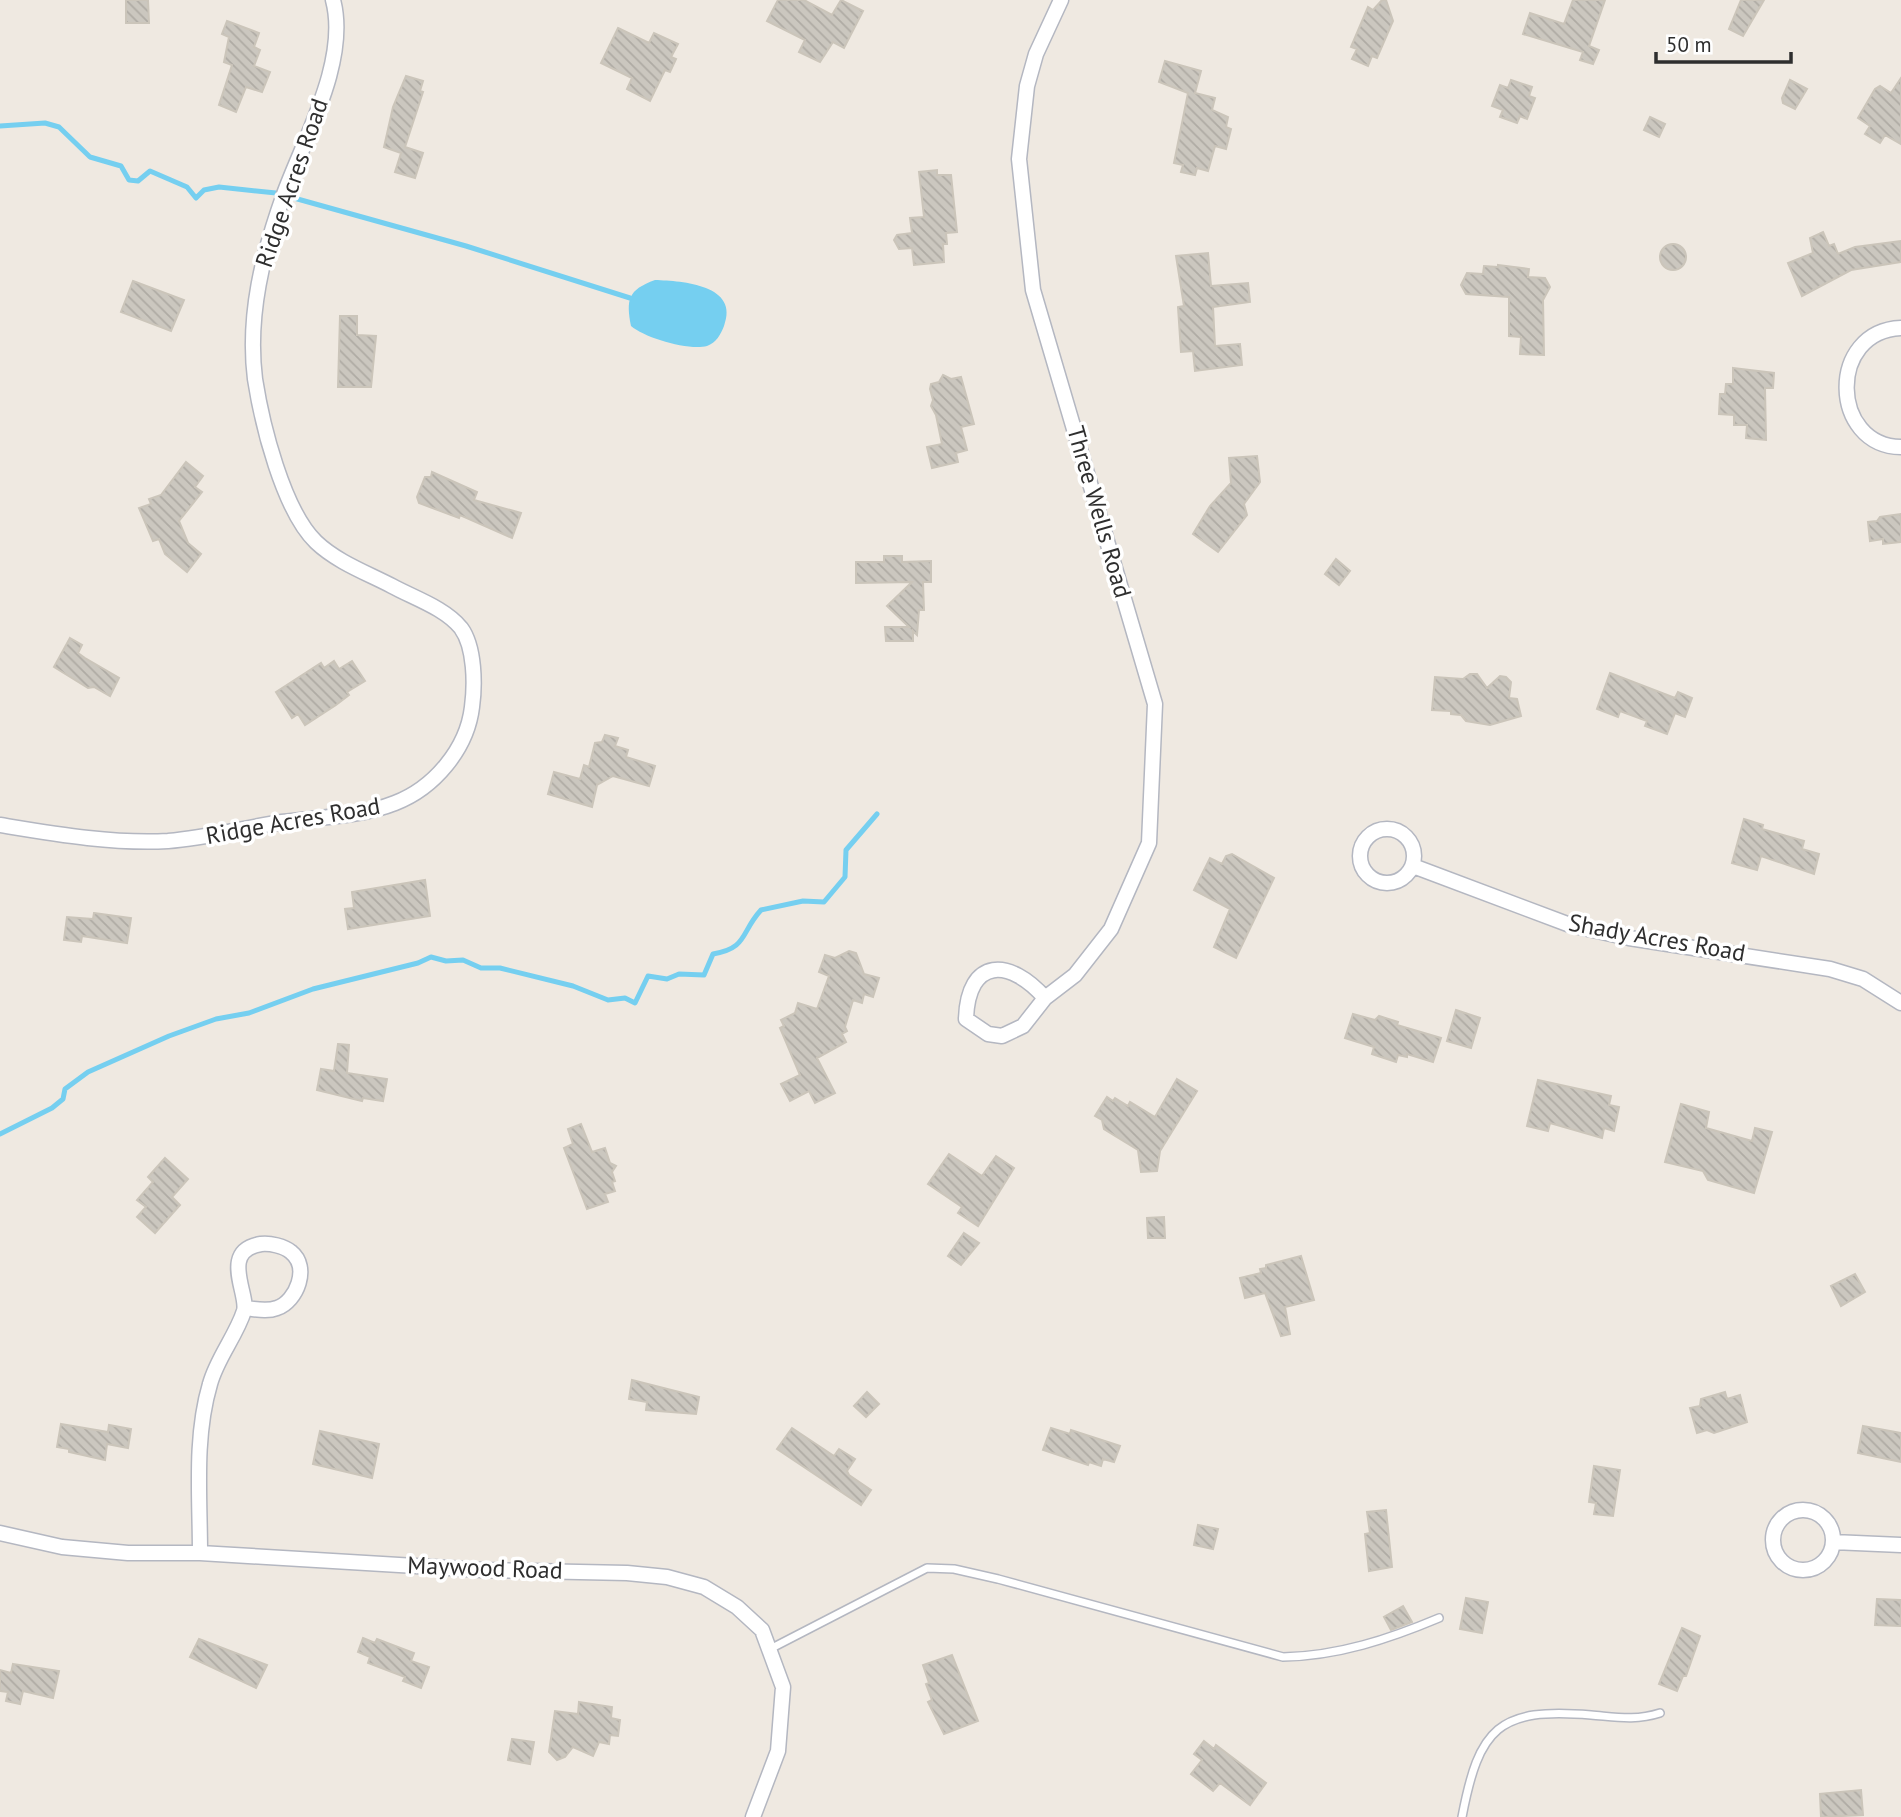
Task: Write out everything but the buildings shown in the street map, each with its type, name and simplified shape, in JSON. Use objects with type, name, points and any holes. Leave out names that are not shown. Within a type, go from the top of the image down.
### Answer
[{"type":"street","name":"Ridge Acres Road","points":[[0,825],[118,841],[166,841],[373,809],[395,803],[415,793],[442,769],[461,743],[471,719],[474,698],[469,650],[462,630],[444,613],[349,564],[316,542],[303,526],[288,493],[267,432],[256,380],[251,331],[262,271],[283,196],[330,71],[337,39],[333,0]]},
{"type":"street","name":"Three Wells Road","points":[[1045,998],[1030,981],[1004,968],[988,971],[974,981],[967,998],[966,1019],[988,1034],[1002,1036],[1023,1026],[1045,998],[1075,975],[1111,929],[1149,843],[1155,704],[1033,290],[1019,159],[1027,86],[1037,54],[1061,0]]},
{"type":"street","points":[[1901,328],[1891,328],[1869,338],[1853,356],[1845,378],[1847,402],[1857,423],[1874,439],[1901,447]]},
{"type":"street","name":"Shady Acres Road","points":[[1413,866],[1570,925],[1629,938],[1830,969],[1863,979],[1901,1003]]},
{"type":"street","points":[[200,1553],[199,1438],[210,1383],[245,1308],[237,1283],[242,1257],[250,1248],[261,1244],[289,1250],[297,1257],[301,1276],[289,1301],[276,1309],[245,1308]]},
{"type":"street","points":[[1804,1511],[1825,1520],[1833,1542],[1825,1561],[1805,1570],[1785,1564],[1774,1543],[1780,1523],[1791,1514],[1804,1511]]},
{"type":"street","name":"Maywood Road","points":[[0,1533],[62,1547],[128,1553],[200,1553],[667,1577],[704,1587],[737,1607],[762,1630],[783,1687],[778,1751],[753,1817]]},
{"type":"street","points":[[1833,1542],[1901,1545]]},
{"type":"lane","points":[[769,1650],[927,1568],[954,1569],[998,1579],[1283,1657],[1308,1657],[1384,1641],[1439,1618]]},
{"type":"lane","points":[[1462,1817],[1467,1789],[1483,1744],[1514,1719],[1550,1712],[1636,1720],[1660,1713]]},
{"type":"water","points":[[655,280],[693,284],[717,294],[724,302],[727,312],[724,326],[716,340],[707,346],[690,347],[646,335],[631,326],[631,297],[639,288]]},
{"type":"waterway","points":[[0,126],[45,123],[59,127],[90,157],[121,166],[129,180],[138,181],[150,171],[187,187],[196,198],[204,190],[219,187],[276,193],[466,246],[630,298]]},
{"type":"waterway","points":[[0,1134],[52,1108],[63,1099],[65,1089],[88,1072],[169,1036],[216,1019],[249,1013],[313,989],[418,963],[431,957],[446,961],[463,960],[481,968],[500,968],[573,986],[608,1000],[625,998],[635,1003],[648,976],[667,979],[679,974],[704,975],[713,954],[738,944],[761,910],[803,901],[824,902],[845,877],[846,850],[877,814]]}]
